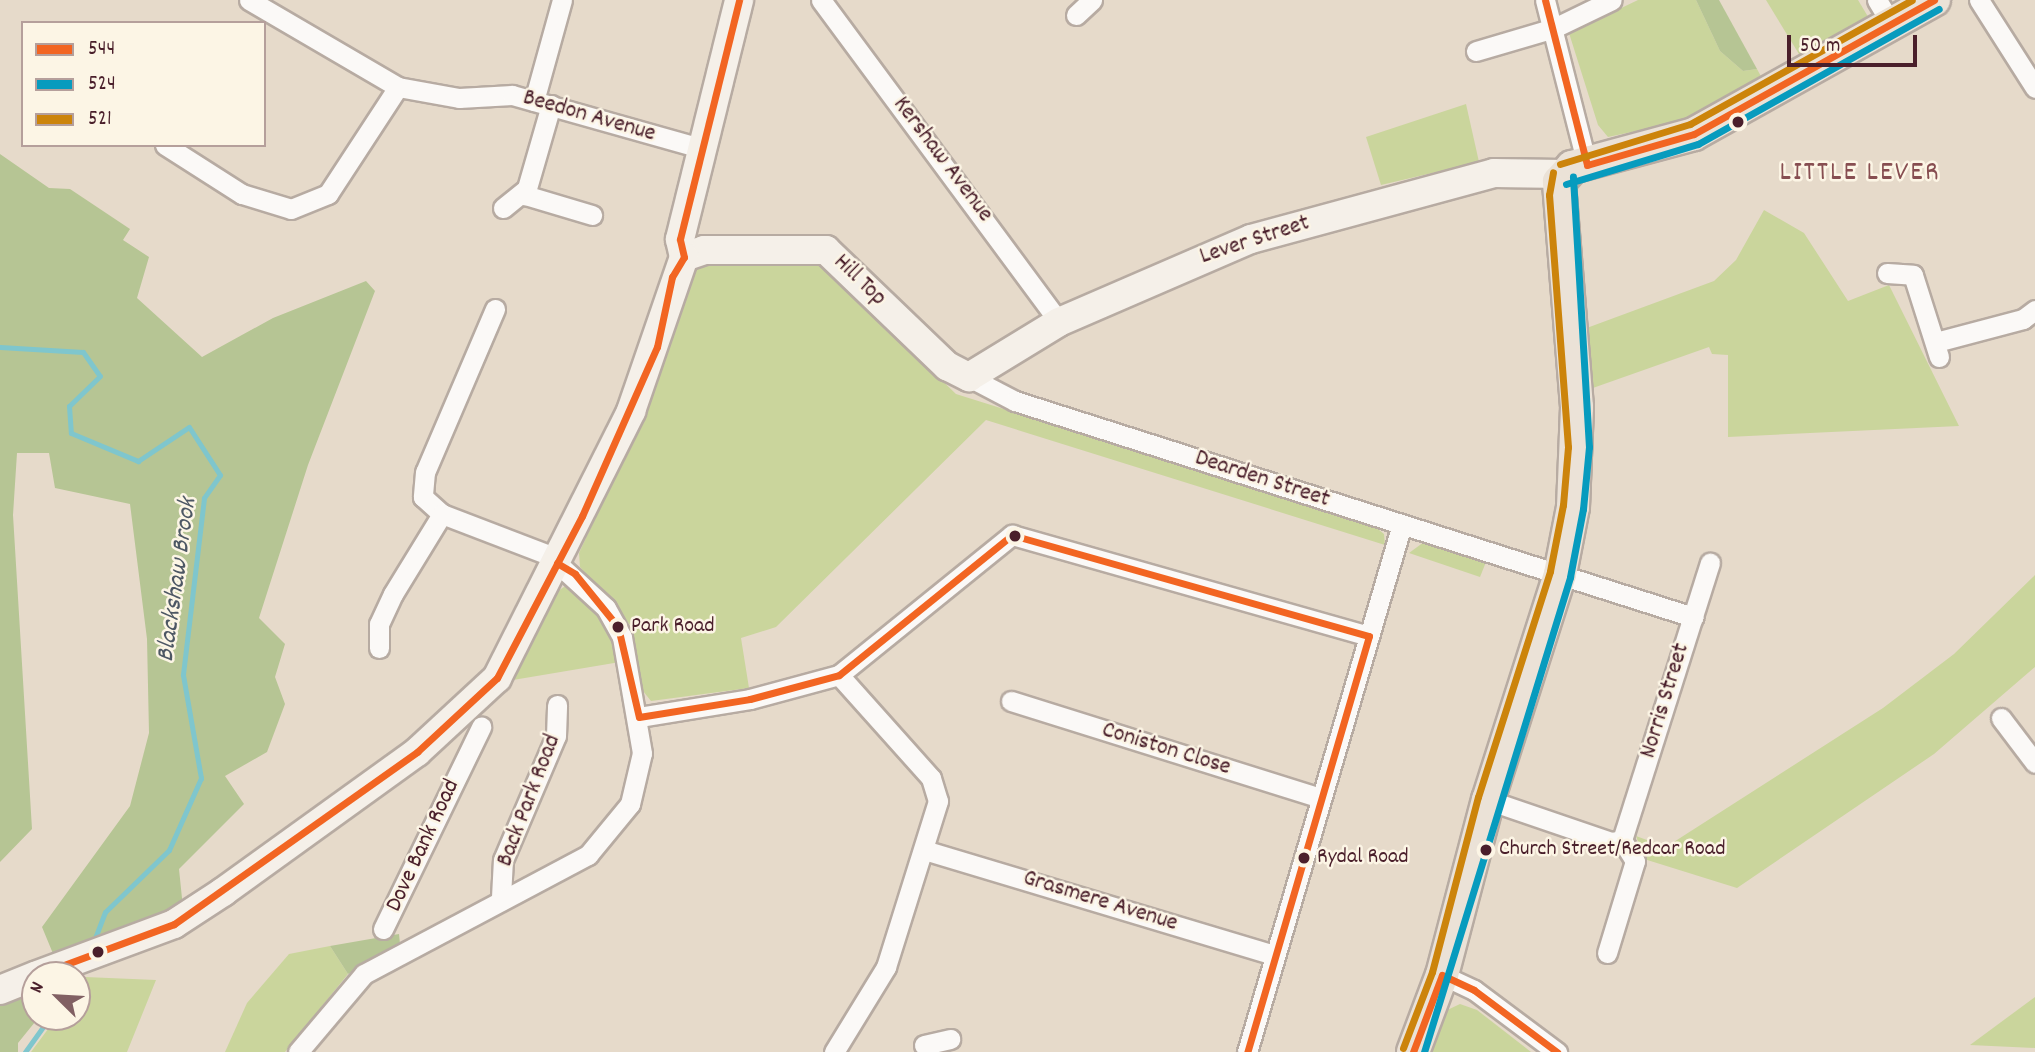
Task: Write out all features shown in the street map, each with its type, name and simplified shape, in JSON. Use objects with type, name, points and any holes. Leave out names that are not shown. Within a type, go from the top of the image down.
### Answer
[{"type":"main road","points":[[74,961],[174,924],[452,723],[497,678],[631,411],[684,257],[680,239],[739,0]]},
{"type":"main road","points":[[1413,1052],[1442,975],[1488,800],[1560,573],[1579,447],[1559,194],[1575,169],[1694,134],[1884,12],[1934,0]]},
{"type":"main road","name":"Lever Street","points":[[969,377],[1059,322],[1251,239],[1494,173],[1575,169]]},
{"type":"main road","name":"Hill Top","points":[[684,257],[704,250],[826,250],[947,366],[969,377]]},
{"type":"main road","points":[[0,990],[21,982]]},
{"type":"street","name":"Beedon Avenue","points":[[249,0],[398,87],[543,103],[701,148]]},
{"type":"street","points":[[562,0],[525,190],[528,198],[592,215]]},
{"type":"street","name":"Kershaw Avenue","points":[[821,0],[1059,322]]},
{"type":"street","points":[[1076,15],[1092,0]]},
{"type":"street","points":[[1545,0],[1554,28],[1575,169]]},
{"type":"street","points":[[1476,51],[1554,28],[1612,0]]},
{"type":"street","points":[[1979,0],[2034,86]]},
{"type":"street","points":[[168,147],[242,194],[291,209],[328,194],[398,87]]},
{"type":"street","points":[[503,208],[525,190]]},
{"type":"street","points":[[1887,273],[1913,275],[1938,350],[2035,310]]},
{"type":"street","points":[[298,1052],[364,974],[500,897],[588,855],[620,821],[640,765],[639,717],[613,617],[558,561],[442,514],[423,497],[422,485],[495,309]]},
{"type":"street","name":"Dearden Street","points":[[969,377],[1003,397],[1693,617]]},
{"type":"street","points":[[379,648],[379,624],[393,594],[442,514]]},
{"type":"street","points":[[1247,1052],[1402,524]]},
{"type":"street","points":[[639,717],[750,699],[839,675],[1012,535],[1369,636]]},
{"type":"street","name":"Norris Street","points":[[1622,840],[1710,563]]},
{"type":"street","points":[[834,1052],[886,967],[924,850],[936,788],[839,675]]},
{"type":"street","name":"Coniston Close","points":[[1011,701],[1321,798]]},
{"type":"street","name":"Back Park Road","points":[[500,897],[503,860],[556,736],[557,705]]},
{"type":"street","points":[[2001,718],[2035,763]]},
{"type":"street","name":"Dove Bank Road","points":[[452,723],[464,761]]},
{"type":"street","name":"Dove Bank Road","points":[[383,929],[481,727]]},
{"type":"street","points":[[1488,800],[1611,842],[1622,840],[1635,861],[1622,934],[1607,953]]},
{"type":"street","name":"Grasmere Avenue","points":[[924,850],[1275,955]]},
{"type":"street","points":[[1442,975],[1474,990],[1557,1052]]},
{"type":"street","points":[[924,1042],[950,1039]]},
{"type":"green space","points":[[1638,0],[1696,0],[1720,51],[1743,71],[1757,69],[1763,80],[1688,120],[1608,137],[1598,125],[1569,33]]},
{"type":"green space","points":[[1696,0],[1719,0],[1757,69],[1743,71],[1720,51]]},
{"type":"green space","points":[[1766,0],[1858,0],[1870,20],[1802,59]]},
{"type":"green space","points":[[1466,104],[1479,162],[1381,185],[1366,137]]},
{"type":"green space","points":[[0,154],[49,188],[70,189],[130,229],[123,240],[149,257],[137,298],[202,357],[273,318],[366,281],[375,291],[308,465],[259,618],[285,644],[275,677],[285,704],[267,752],[225,776],[244,804],[179,869],[183,908],[54,956],[42,927],[130,806],[149,733],[147,639],[130,504],[55,488],[49,453],[17,453],[13,515],[32,829],[0,862]]},
{"type":"green space","points":[[1764,210],[1804,233],[1848,301],[1889,285],[1959,426],[1728,437],[1728,355],[1712,354],[1709,347],[1590,389],[1584,329],[1714,281],[1736,260]]},
{"type":"green space","points":[[699,263],[820,263],[956,394],[1373,525],[1384,534],[1385,545],[986,420],[776,627],[741,638],[749,688],[651,701],[643,691],[630,625],[580,567],[579,553],[647,406],[683,281]]},
{"type":"green space","points":[[1424,542],[1486,562],[1480,577],[1409,553]]},
{"type":"green space","points":[[2035,575],[2035,667],[1934,754],[1737,888],[1644,859],[1636,836],[1666,847],[1883,708],[1954,654]]},
{"type":"green space","points":[[570,583],[608,623],[620,662],[513,680],[558,591]]},
{"type":"green space","points":[[399,934],[400,944],[348,974],[330,946]]},
{"type":"green space","points":[[330,946],[348,974],[285,1052],[225,1052],[247,1003],[289,954]]},
{"type":"green space","points":[[91,977],[156,980],[127,1052],[31,1052],[47,1031],[91,1031]]},
{"type":"green space","points":[[21,993],[21,1031],[28,1031],[18,1043],[18,1052],[0,1052],[0,1000]]},
{"type":"green space","points":[[2035,997],[2035,1048],[1970,1045]]},
{"type":"green space","points":[[1460,1004],[1477,1010],[1531,1052],[1428,1052],[1441,1013]]},
{"type":"waterway","name":"Blackshaw Brook","points":[[0,347],[83,352],[100,376],[69,406],[71,433],[138,461],[189,427],[220,475],[204,498],[183,675],[201,778],[169,850],[105,912],[93,943]]},
{"type":"waterway","name":"Blackshaw Brook","points":[[25,1052],[40,1031]]},
{"type":"transit line","name":"544","points":[[75,961],[174,924],[417,752],[497,678],[582,516],[657,347],[672,277],[684,257],[680,239],[739,0]]},
{"type":"transit line","name":"544","points":[[1545,0],[1587,165],[1694,134],[1934,0]]},
{"type":"transit line","name":"521","points":[[1560,164],[1690,124],[1912,0]]},
{"type":"transit line","name":"524","points":[[1566,184],[1698,144],[1939,9]]},
{"type":"transit line","name":"521","points":[[1403,1048],[1432,972],[1478,797],[1550,571],[1563,505],[1568,447],[1549,195],[1553,172]]},
{"type":"transit line","name":"524","points":[[1424,1052],[1570,577],[1583,509],[1589,447],[1573,176]]},
{"type":"transit line","name":"544","points":[[557,563],[575,574],[618,627],[639,717],[750,699],[839,675],[1012,535],[1369,636],[1247,1052]]},
{"type":"transit line","name":"544","points":[[1413,1052],[1442,975],[1474,990],[1557,1052]]},
{"type":"place","name":"Park Road","points":[[618,627]]},
{"type":"place","name":"Church Street/Redcar Road","points":[[1486,850]]},
{"type":"place","name":"Rydal Road","points":[[1304,858]]},
{"type":"district","name":"LITTLE LEVER","points":[[1860,174]]}]
